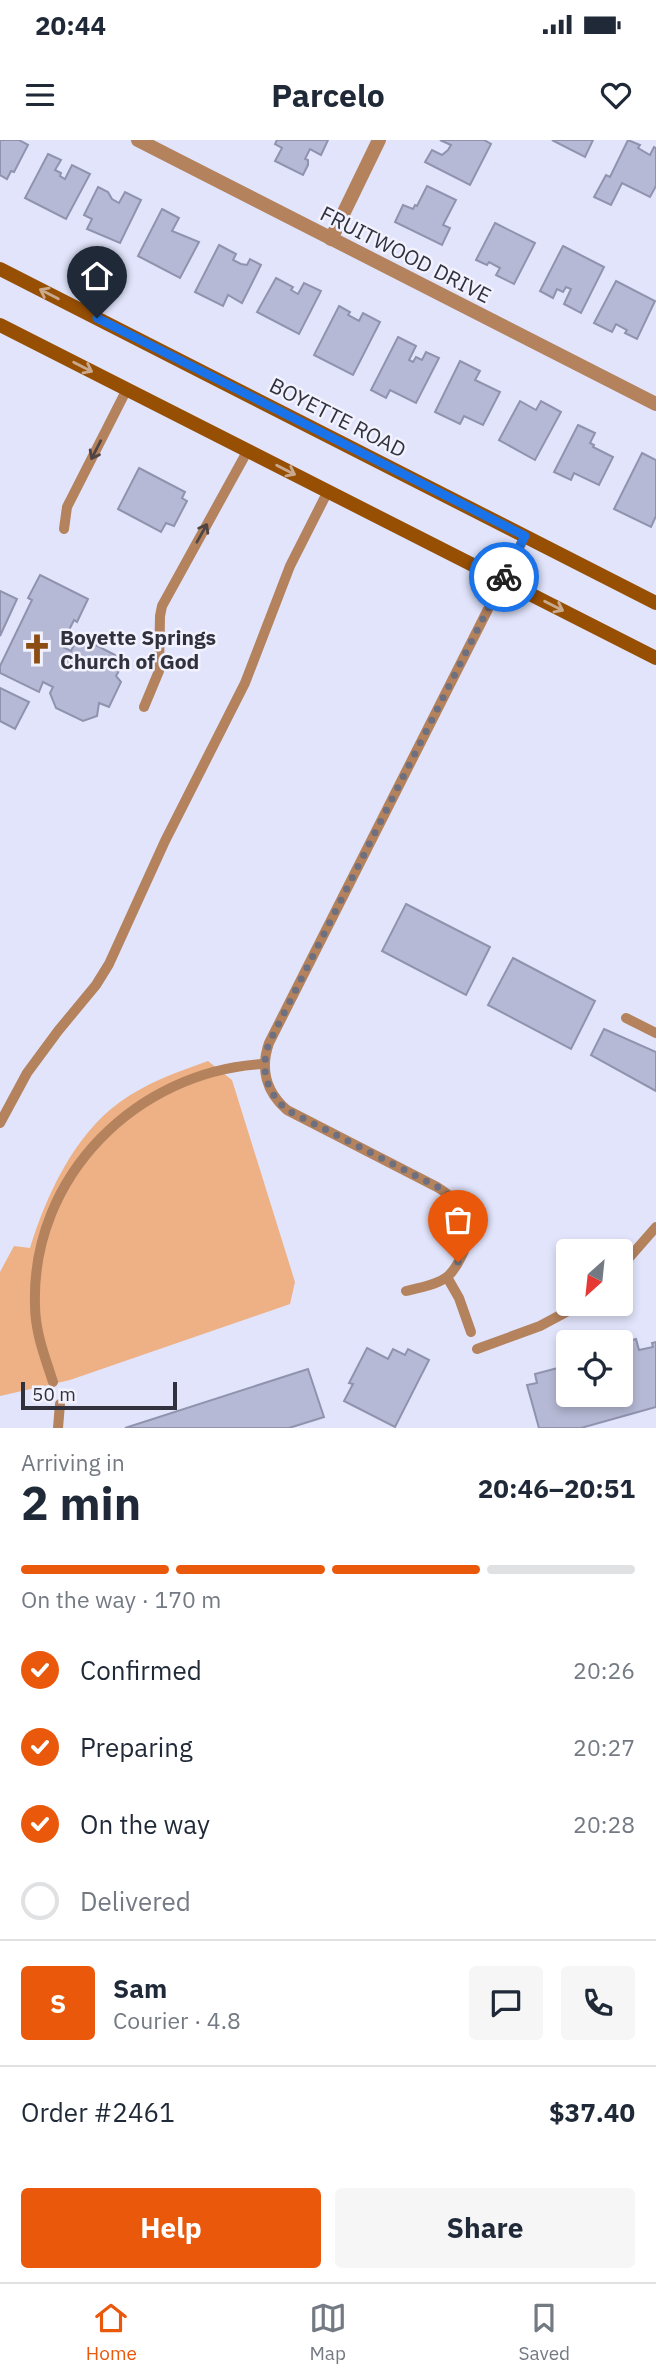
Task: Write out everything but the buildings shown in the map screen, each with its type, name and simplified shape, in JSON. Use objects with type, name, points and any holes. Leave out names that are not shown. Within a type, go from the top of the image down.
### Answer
[{"type":"main road","name":"BOYETTE ROAD","points":[[0,269],[656,603]]},
{"type":"main road","points":[[0,325],[656,658]]},
{"type":"street","name":"FRUITWOOD DRIVE","points":[[138,140],[656,404]]},
{"type":"street","points":[[331,239],[379,140]]},
{"type":"lane","points":[[64,529],[66,507],[127,389]]},
{"type":"lane","points":[[144,707],[159,671],[160,616],[169,592],[248,450]]},
{"type":"lane","points":[[0,1123],[27,1073],[96,985],[109,964],[165,841],[245,683],[290,566],[328,491]]},
{"type":"lane","points":[[406,1292],[447,1277],[458,1262],[468,1237],[467,1222],[457,1202],[436,1186],[287,1110],[272,1094],[263,1064],[275,1031],[525,536]]},
{"type":"lane","points":[[625,1018],[656,1034]]},
{"type":"lane","points":[[53,1382],[36,1320],[37,1269],[47,1228],[57,1203],[82,1158],[99,1137],[126,1113],[158,1094],[225,1069],[263,1064]]},
{"type":"lane","points":[[634,1252],[656,1227]]},
{"type":"lane","points":[[447,1277],[459,1298],[471,1332]]},
{"type":"lane","points":[[477,1349],[540,1326],[559,1316]]},
{"type":"lane","points":[[58,1428],[61,1405]]},
{"type":"shaded area","points":[[208,1061],[232,1080],[295,1282],[290,1304],[70,1380],[0,1396],[0,1272],[14,1246],[30,1248],[44,1208],[64,1168],[89,1131],[104,1116],[140,1089]]},
{"type":"way so far","points":[[458,1262],[466,1246],[468,1230],[457,1202],[436,1186],[287,1110],[272,1094],[263,1064],[269,1043],[504,577]]},
{"type":"place","name":"Boyette Springs Church of God","points":[[37,649]]},
{"type":"route","points":[[97,318],[525,536],[504,577]]}]
